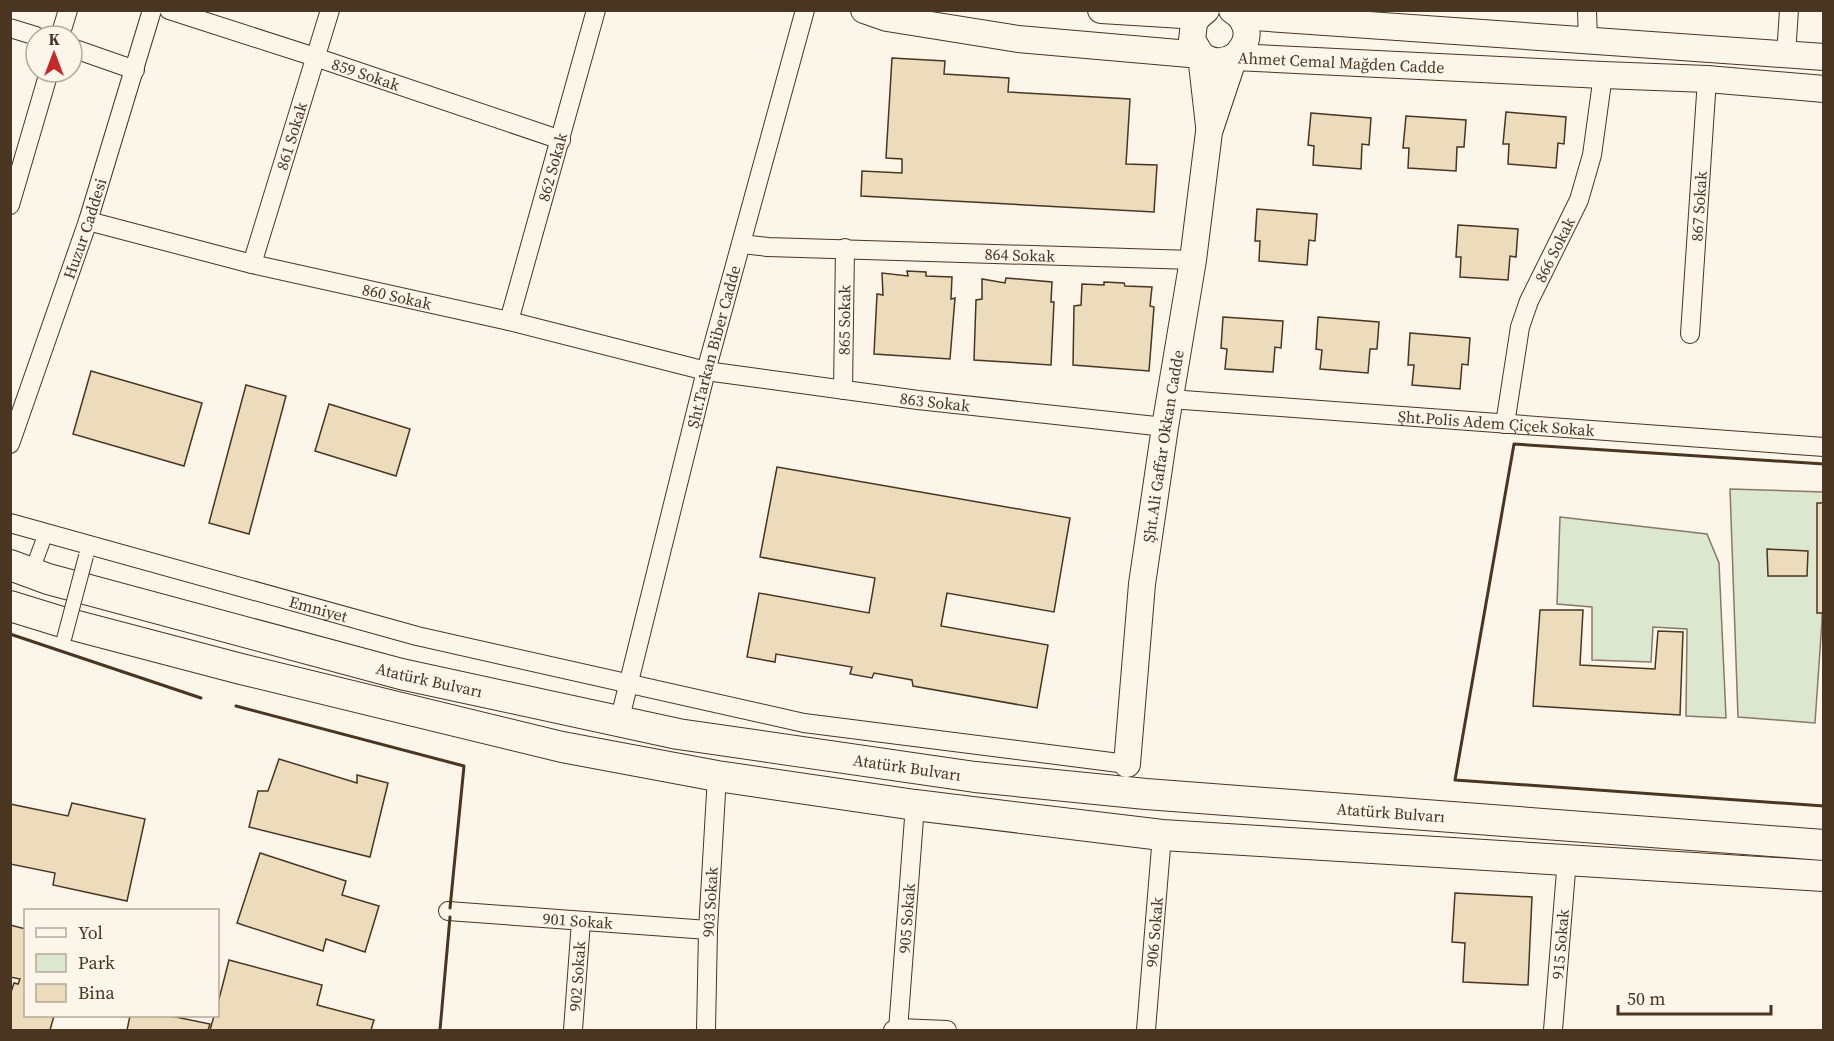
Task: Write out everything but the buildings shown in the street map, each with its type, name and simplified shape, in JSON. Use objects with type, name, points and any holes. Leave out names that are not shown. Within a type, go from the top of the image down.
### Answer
[{"type":"highway","name":"Atatürk Bulvarı","points":[[21,569],[48,579],[401,674],[678,735],[975,777],[1146,794],[1824,845]]},
{"type":"highway","name":"Atatürk Bulvarı","points":[[10,606],[98,641],[232,667],[562,747],[717,776],[915,805],[1162,835],[1824,876]]},
{"type":"main road","name":"Ahmet Cemal Mağden Cadde","points":[[864,10],[887,18],[1018,39],[1201,55],[1217,62],[1234,57],[1707,78],[1824,89]]},
{"type":"main road","points":[[1101,10],[1202,12]]},
{"type":"main road","name":"Şht.Ali Gaffar Okkan Cadde","points":[[1202,12],[1194,23],[1192,40],[1201,55],[1209,132]]},
{"type":"main road","name":"Şht.Ali Gaffar Okkan Cadde","points":[[1126,764],[1142,584],[1193,260],[1209,132],[1234,57],[1245,43],[1245,24],[1237,12]]},
{"type":"main road","points":[[1237,12],[1588,41],[1824,57]]},
{"type":"street","name":"Huzur Caddesi","points":[[10,444],[88,221],[152,10]]},
{"type":"street","name":"859 Sokak","points":[[169,10],[561,140]]},
{"type":"street","name":"861 Sokak","points":[[252,264],[330,10]]},
{"type":"street","name":"862 Sokak","points":[[509,321],[596,10]]},
{"type":"street","name":"Şht.Tarkan Biber Cadde","points":[[619,722],[706,371],[805,10]]},
{"type":"street","points":[[1587,10],[1588,41]]},
{"type":"street","points":[[1786,55],[1789,10]]},
{"type":"street","points":[[84,52],[135,70]]},
{"type":"street","name":"866 Sokak","points":[[1505,424],[1520,327],[1529,301],[1579,200],[1592,155],[1603,75]]},
{"type":"street","name":"867 Sokak","points":[[1690,334],[1707,78]]},
{"type":"street","points":[[10,205],[45,84]]},
{"type":"street","name":"860 Sokak","points":[[88,221],[252,264],[509,321],[706,371]]},
{"type":"street","name":"864 Sokak","points":[[741,244],[768,247],[1193,260]]},
{"type":"street","name":"865 Sokak","points":[[843,390],[845,248]]},
{"type":"street","name":"863 Sokak","points":[[706,371],[918,400],[1165,427]]},
{"type":"street","name":"Şht.Polis Adem Çiçek Sokak","points":[[1170,399],[1824,447]]},
{"type":"street","name":"Emniyet","points":[[10,523],[417,636],[804,723],[1126,764]]},
{"type":"street","points":[[21,569],[46,533]]},
{"type":"street","points":[[64,639],[86,556]]},
{"type":"street","name":"903 Sokak","points":[[706,1030],[708,930],[717,776]]},
{"type":"street","name":"905 Sokak","points":[[897,1030],[915,805]]},
{"type":"street","name":"906 Sokak","points":[[1146,1030],[1162,835]]},
{"type":"street","name":"915 Sokak","points":[[1553,1030],[1567,859]]},
{"type":"street","name":"901 Sokak","points":[[448,911],[708,930]]},
{"type":"street","name":"902 Sokak","points":[[573,1030],[581,921]]},
{"type":"street","points":[[897,1030],[947,1030]]},
{"type":"green space","points":[[1730,489],[1823,492],[1822,621],[1815,723],[1738,717]]},
{"type":"green space","points":[[1560,517],[1707,534],[1719,563],[1726,718],[1686,716],[1687,629],[1653,627],[1651,662],[1592,660],[1592,607],[1557,604]]},
{"type":"wall","points":[[1824,464],[1514,444],[1455,780],[1824,806]]},
{"type":"wall","points":[[10,634],[201,698]]},
{"type":"wall","points":[[236,706],[464,766],[450,908]]},
{"type":"wall","points":[[440,1030],[450,917]]}]
